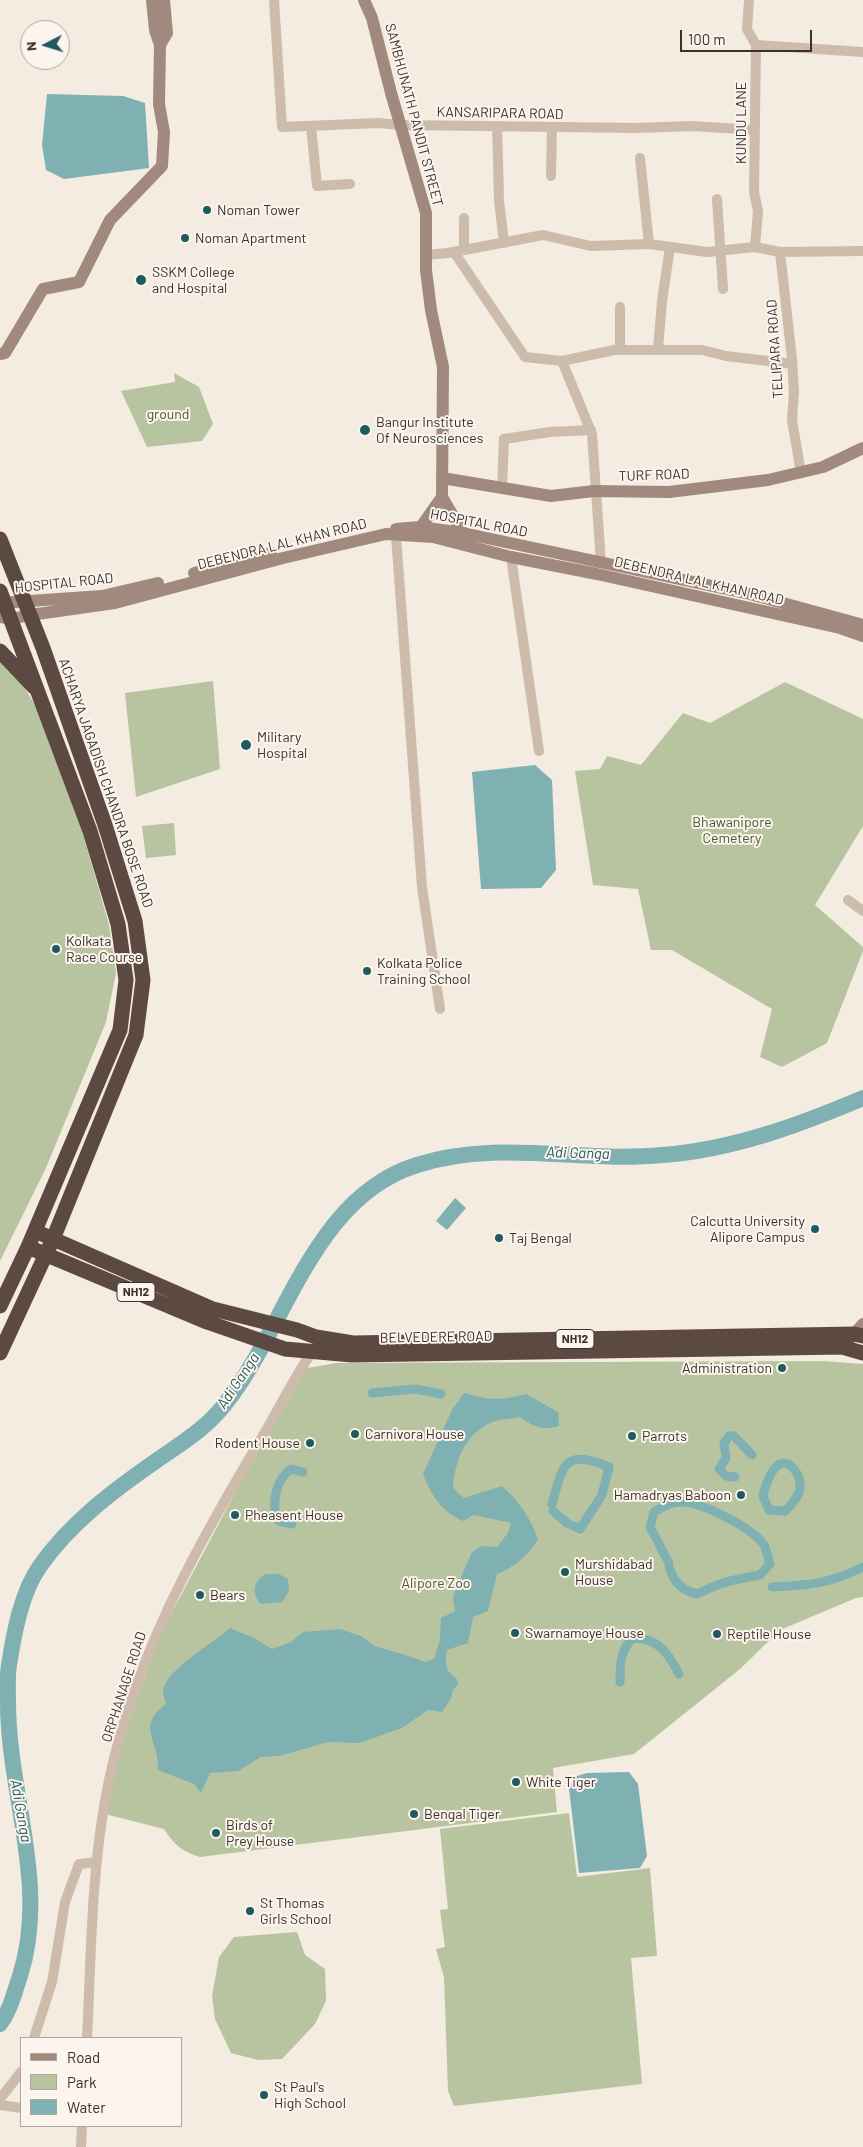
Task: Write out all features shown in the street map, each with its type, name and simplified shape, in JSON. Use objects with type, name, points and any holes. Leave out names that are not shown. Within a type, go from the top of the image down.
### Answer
[{"type":"highway","name":"ACHARYA JAGADISH CHANDRA BOSE ROAD","points":[[0,539],[105,825],[135,921],[143,980],[136,1035],[53,1239],[0,1352]]},
{"type":"highway","points":[[0,1306],[35,1231],[120,1030],[126,980],[118,924],[90,831],[38,692],[3,607]]},
{"type":"highway","points":[[0,651],[38,692]]},
{"type":"highway","points":[[90,831],[105,825]]},
{"type":"highway","name":"BELVEDERE ROAD","points":[[35,1231],[212,1310],[230,1322],[298,1330],[316,1337],[352,1344],[860,1331]]},
{"type":"highway","name":"BELVEDERE ROAD","points":[[28,1247],[45,1255],[230,1322],[285,1349],[352,1354],[842,1347],[863,1352]]},
{"type":"main road","points":[[0,354],[5,353],[43,289],[79,282],[110,220],[162,166],[164,132],[158,97],[160,45],[155,30],[152,0]]},
{"type":"main road","points":[[160,45],[167,33],[164,0]]},
{"type":"main road","name":"SAMBHUNATH PANDIT STREET","points":[[364,0],[372,18],[391,93],[426,213],[426,255],[431,310],[443,367],[442,497]]},
{"type":"main road","name":"TURF ROAD","points":[[442,478],[551,496],[596,491],[669,492],[768,480],[800,473],[823,467],[863,448]]},
{"type":"main road","points":[[417,532],[429,518],[442,497]]},
{"type":"main road","points":[[442,497],[462,538]]},
{"type":"main road","name":"HOSPITAL ROAD","points":[[3,607],[27,609],[102,596],[248,558],[322,543],[367,531],[417,532]]},
{"type":"main road","name":"DEBENDRA LAL KHAN ROAD","points":[[27,609],[115,603],[368,537],[386,534],[396,536],[417,532],[433,536],[462,538],[511,557],[597,574],[840,628],[863,636]]},
{"type":"main road","name":"HOSPITAL ROAD","points":[[462,538],[601,563],[750,594],[863,625]]},
{"type":"main road","points":[[842,1347],[860,1331]]},
{"type":"street","name":"KANSARIPARA ROAD","points":[[274,0],[282,127],[378,123],[552,127],[692,126],[755,130]]},
{"type":"street","name":"KUNDU LANE","points":[[749,0],[747,29],[756,45],[754,192],[758,211],[755,247]]},
{"type":"street","points":[[756,45],[863,52]]},
{"type":"street","points":[[311,126],[316,186],[350,184]]},
{"type":"street","points":[[497,126],[499,200],[504,243]]},
{"type":"street","points":[[551,176],[552,127]]},
{"type":"street","points":[[640,158],[649,244]]},
{"type":"street","points":[[717,199],[723,290]]},
{"type":"street","points":[[464,218],[459,251],[525,357],[562,361],[620,350],[702,350],[726,356],[792,364]]},
{"type":"street","points":[[426,255],[459,251],[543,235],[591,246],[649,244],[707,252],[755,247],[780,252],[800,250],[863,251]]},
{"type":"street","points":[[658,349],[662,301],[670,247]]},
{"type":"street","name":"TELIPARA ROAD","points":[[780,252],[792,364],[794,392],[792,420],[800,473]]},
{"type":"street","points":[[620,307],[620,350]]},
{"type":"street","points":[[562,361],[591,430],[601,563]]},
{"type":"street","points":[[502,489],[504,439],[550,432],[591,430]]},
{"type":"street","points":[[396,536],[422,887],[440,1009]]},
{"type":"street","points":[[511,557],[539,752]]},
{"type":"street","points":[[848,900],[863,911]]},
{"type":"street","name":"ORPHANAGE ROAD","points":[[86,2037],[97,1862],[105,1800],[122,1730],[142,1667],[156,1633],[225,1498],[271,1422],[297,1374],[312,1352]]},
{"type":"street","points":[[34,2037],[52,1982],[64,1902],[79,1864],[97,1862]]},
{"type":"street","points":[[0,2099],[20,2073]]},
{"type":"street","points":[[0,2105],[20,2108]]},
{"type":"street","points":[[81,2147],[82,2127]]},
{"type":"green space","name":"ground","points":[[174,373],[199,387],[213,424],[202,441],[147,447],[121,391],[175,382]]},
{"type":"green space","name":"Kolkata Race Course","points":[[0,648],[38,710],[81,827],[109,925],[116,973],[106,1022],[46,1168],[0,1261]]},
{"type":"green space","points":[[213,681],[220,769],[136,797],[125,693]]},
{"type":"green space","name":"Bhawanipore Cemetery","points":[[785,682],[863,719],[863,826],[815,905],[863,947],[863,951],[827,1043],[782,1067],[760,1057],[772,1009],[672,950],[651,950],[638,889],[593,885],[575,771],[600,769],[607,756],[641,765],[683,713],[710,723]]},
{"type":"green space","points":[[174,823],[176,855],[146,858],[142,826]]},
{"type":"green space","name":"Alipore Zoo","points":[[823,1361],[863,1364],[863,1597],[856,1598],[780,1630],[740,1669],[634,1754],[553,1768],[557,1812],[200,1857],[179,1847],[164,1829],[105,1814],[123,1736],[161,1633],[237,1489],[307,1368],[337,1363]]},
{"type":"green space","points":[[569,1813],[577,1877],[650,1868],[657,1956],[631,1958],[642,2084],[454,2106],[448,2091],[444,1977],[436,1949],[445,1947],[440,1910],[448,1909],[440,1829]]},
{"type":"green space","points":[[297,1932],[305,1955],[325,1969],[326,2001],[315,2024],[282,2059],[258,2060],[231,2053],[215,2019],[212,1996],[219,1957],[234,1937]]},
{"type":"water","points":[[47,94],[123,96],[145,103],[149,168],[64,179],[46,170],[42,145]]},
{"type":"water","points":[[535,765],[552,780],[556,870],[541,888],[481,889],[472,772]]},
{"type":"water","points":[[455,1198],[466,1208],[447,1230],[436,1221]]},
{"type":"water","points":[[464,1393],[495,1399],[526,1394],[558,1412],[559,1426],[543,1428],[520,1417],[501,1420],[481,1428],[462,1450],[456,1468],[453,1488],[464,1498],[502,1486],[524,1511],[538,1540],[520,1560],[497,1574],[488,1611],[473,1617],[468,1643],[447,1650],[447,1667],[450,1673],[457,1679],[458,1684],[442,1712],[428,1710],[402,1728],[359,1743],[328,1742],[279,1756],[261,1757],[238,1771],[210,1773],[201,1793],[194,1784],[158,1770],[158,1759],[150,1727],[157,1712],[166,1704],[163,1692],[166,1684],[180,1666],[230,1628],[254,1638],[272,1649],[291,1642],[303,1632],[340,1629],[361,1636],[375,1646],[425,1662],[434,1659],[440,1640],[441,1618],[455,1611],[453,1596],[472,1552],[481,1546],[497,1547],[508,1533],[511,1523],[474,1515],[463,1521],[443,1508],[430,1489],[423,1474],[452,1410]]},
{"type":"water","points":[[266,1574],[279,1574],[288,1579],[289,1591],[282,1602],[261,1604],[258,1600],[255,1591],[256,1584]]},
{"type":"water","points":[[629,1772],[638,1784],[647,1856],[640,1868],[579,1873],[569,1789],[574,1777],[587,1773]]},
{"type":"waterway","name":"Adi Ganga","points":[[0,2024],[10,2007],[28,1942],[29,1874],[14,1771],[8,1702],[9,1665],[16,1627],[28,1588],[33,1577],[52,1550],[94,1508],[124,1484],[193,1435],[218,1413],[246,1373],[305,1268],[327,1235],[352,1205],[381,1181],[417,1165],[448,1157],[509,1153],[631,1157],[688,1152],[714,1148],[765,1135],[863,1098]]},
{"type":"waterway","points":[[372,1393],[415,1389],[441,1394]]},
{"type":"waterway","points":[[735,1477],[726,1476],[719,1469],[726,1458],[724,1443],[729,1436],[734,1436],[752,1455]]},
{"type":"waterway","points":[[552,1504],[563,1470],[574,1460],[583,1459],[609,1467],[602,1495],[580,1529],[567,1523],[553,1511]]},
{"type":"waterway","points":[[763,1494],[769,1477],[780,1464],[789,1464],[799,1477],[799,1491],[796,1498],[785,1511],[769,1510],[763,1496]]},
{"type":"waterway","points":[[292,1524],[279,1521],[275,1508],[276,1493],[282,1479],[291,1469],[303,1472]]},
{"type":"waterway","points":[[669,1563],[650,1527],[654,1512],[675,1502],[683,1502],[692,1503],[715,1512],[750,1531],[764,1545],[770,1564],[760,1575],[721,1584],[698,1594],[679,1585],[669,1567]]},
{"type":"waterway","points":[[772,1587],[819,1583],[840,1577],[863,1567]]},
{"type":"waterway","points":[[620,1682],[622,1658],[625,1648],[632,1638],[641,1638],[655,1643],[671,1659],[679,1674]]},
{"type":"place","name":"Noman Tower","points":[[207,210]]},
{"type":"place","name":"Noman Apartment","points":[[185,238]]},
{"type":"place","name":"SSKM College and Hospital","points":[[141,280]]},
{"type":"place","name":"Bangur Institute Of Neurosciences","points":[[365,430]]},
{"type":"place","name":"Military Hospital","points":[[246,745]]},
{"type":"place","name":"Kolkata Race Course","points":[[56,949]]},
{"type":"place","name":"Kolkata Police Training School","points":[[367,971]]},
{"type":"place","name":"Calcutta University Alipore Campus","points":[[815,1229]]},
{"type":"place","name":"Taj Bengal","points":[[499,1238]]},
{"type":"place","name":"Administration","points":[[782,1368]]},
{"type":"place","name":"Carnivora House","points":[[355,1434]]},
{"type":"place","name":"Parrots","points":[[632,1436]]},
{"type":"place","name":"Rodent House","points":[[310,1443]]},
{"type":"place","name":"Hamadryas Baboon","points":[[741,1495]]},
{"type":"place","name":"Pheasent House","points":[[235,1515]]},
{"type":"place","name":"Murshidabad House","points":[[565,1572]]},
{"type":"place","name":"Bears","points":[[200,1595]]},
{"type":"place","name":"Swarnamoye House","points":[[515,1633]]},
{"type":"place","name":"Reptile House","points":[[717,1634]]},
{"type":"place","name":"White Tiger","points":[[516,1782]]},
{"type":"place","name":"Bengal Tiger","points":[[414,1814]]},
{"type":"place","name":"Birds of Prey House","points":[[216,1833]]},
{"type":"place","name":"St Thomas Girls School","points":[[250,1911]]},
{"type":"place","name":"St Paul's High School","points":[[264,2095]]}]
